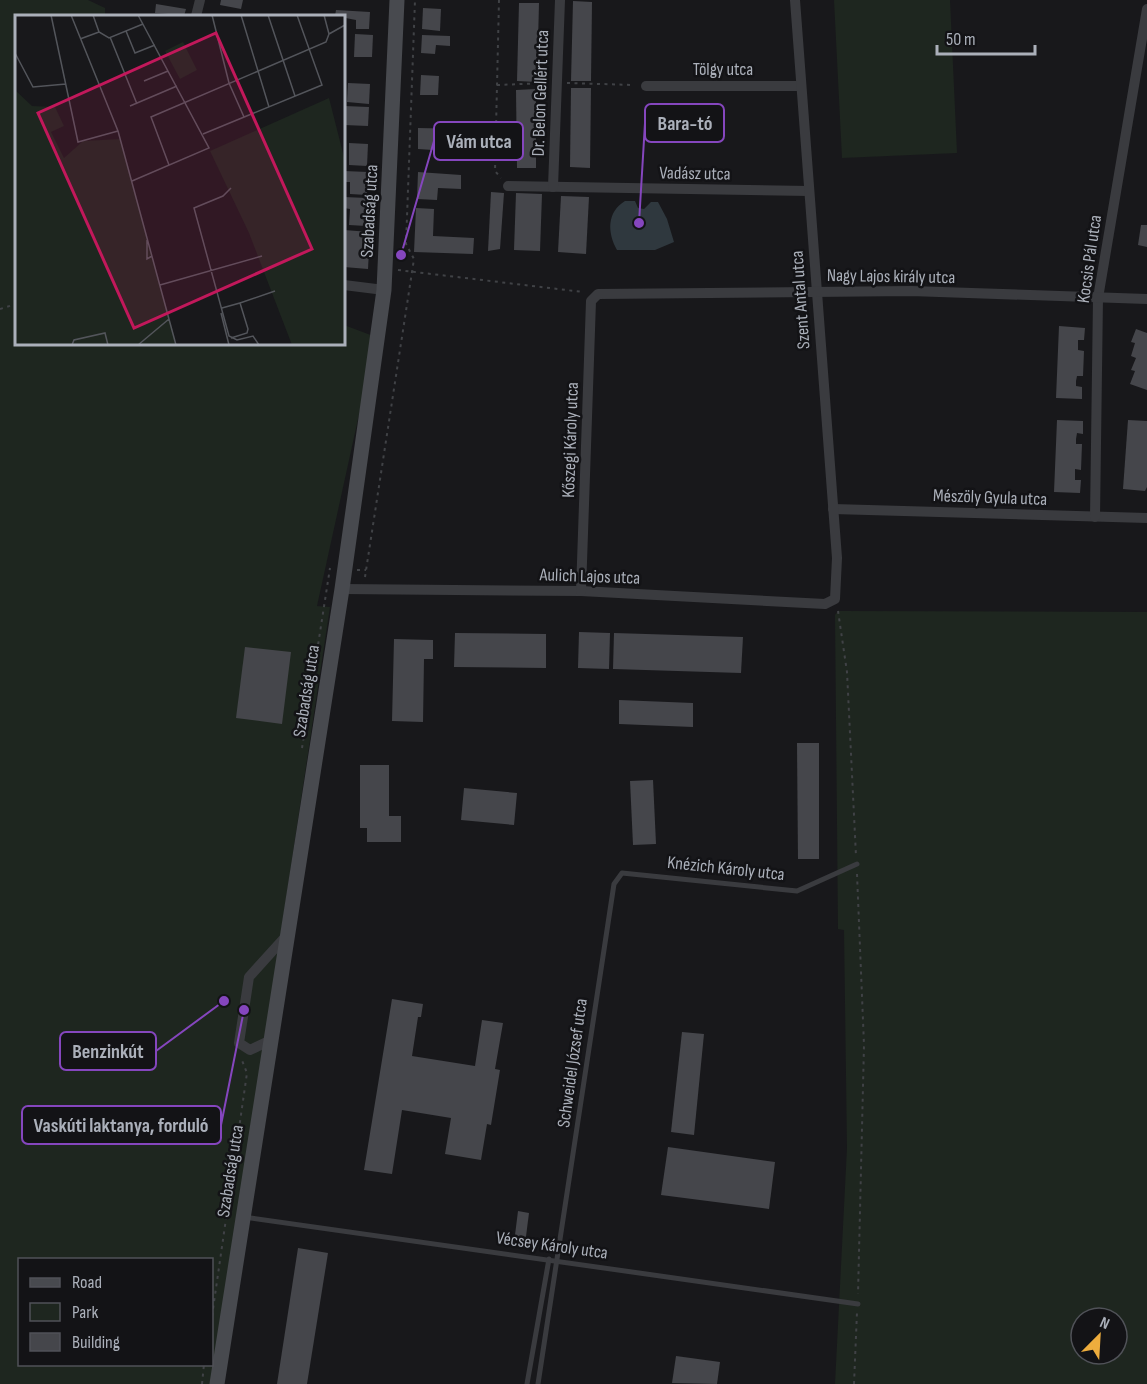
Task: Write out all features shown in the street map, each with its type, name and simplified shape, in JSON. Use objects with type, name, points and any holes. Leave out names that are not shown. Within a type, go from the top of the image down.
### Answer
[{"type":"main road","name":"Szabadság utca","points":[[217,1384],[342,589],[384,290],[397,0]]},
{"type":"street","points":[[196,15],[200,0]]},
{"type":"street","name":"Dr. Belon Gellért utca","points":[[554,187],[560,0]]},
{"type":"street","name":"Szent Antal utca","points":[[795,0],[837,558],[836,598]]},
{"type":"street","name":"Kocsis Pál utca","points":[[1095,517],[1098,298],[1147,9]]},
{"type":"street","name":"Tölgy utca","points":[[645,86],[801,86]]},
{"type":"street","name":"Vadász utca","points":[[508,186],[809,191]]},
{"type":"street","points":[[345,285],[384,290]]},
{"type":"street","name":"Nagy Lajos király utca","points":[[598,294],[911,291],[1147,298]]},
{"type":"street","name":"Kőszegi Károly utca","points":[[581,591],[591,301],[598,294]]},
{"type":"street","name":"Mészöly Gyula utca","points":[[833,510],[1147,518]]},
{"type":"street","name":"Aulich Lajos utca","points":[[342,589],[581,591],[825,604],[836,598]]},
{"type":"street","points":[[271,1040],[250,1050],[239,1043],[249,976],[287,934]]},
{"type":"lane","name":"Knézich Károly utca","points":[[622,873],[797,891],[857,864]]},
{"type":"lane","name":"Schweidel József utca","points":[[538,1384],[614,884],[622,873]]},
{"type":"lane","name":"Vécsey Károly utca","points":[[243,1217],[858,1304]]},
{"type":"lane","points":[[527,1384],[549,1259]]},
{"type":"path","points":[[364,589],[414,259],[406,244],[415,0]]},
{"type":"path","points":[[500,0],[495,171],[508,186]]},
{"type":"path","points":[[497,85],[557,83],[645,86]]},
{"type":"path","points":[[386,270],[412,271],[598,294]]},
{"type":"path","points":[[0,309],[15,304]]},
{"type":"path","points":[[836,598],[848,672],[864,1045],[854,1384]]},
{"type":"path","points":[[202,1384],[204,1366]]},
{"type":"green space","points":[[0,0],[88,0],[105,8],[105,15],[15,15],[15,345],[345,345],[345,325],[376,337],[317,606],[330,607],[213,1384],[0,1384]]},
{"type":"green space","points":[[834,0],[950,0],[957,153],[842,158]]},
{"type":"green space","points":[[838,611],[1147,612],[1147,1384],[835,1384],[847,1148],[844,930],[838,929],[835,615]]},
{"type":"shaded area","points":[[625,201],[635,201],[638,208],[644,209],[651,202],[658,202],[667,219],[674,242],[655,250],[617,250],[610,223],[615,211]]},
{"type":"building","points":[[221,0],[243,0],[241,9],[220,5]]},
{"type":"building","points":[[573,1],[592,2],[591,81],[571,81]]},
{"type":"building","points":[[519,3],[539,3],[537,82],[517,81]]},
{"type":"building","points":[[156,4],[186,9],[184,15],[155,13]]},
{"type":"building","points":[[423,8],[441,9],[440,31],[422,29]]},
{"type":"building","points":[[336,10],[370,12],[369,29],[356,29],[356,20],[345,18],[345,15],[335,15]]},
{"type":"building","points":[[355,34],[373,35],[372,57],[354,57]]},
{"type":"building","points":[[422,35],[450,36],[450,46],[436,45],[435,54],[421,53]]},
{"type":"building","points":[[421,75],[439,76],[438,95],[420,95]]},
{"type":"building","points":[[348,83],[370,84],[369,104],[347,102]]},
{"type":"building","points":[[571,88],[591,88],[590,168],[570,167]]},
{"type":"building","points":[[536,89],[536,168],[517,168],[516,90]]},
{"type":"building","points":[[345,106],[369,107],[368,126],[345,125]]},
{"type":"building","points":[[418,128],[464,129],[463,142],[434,141],[433,150],[418,149]]},
{"type":"building","points":[[349,143],[368,144],[367,166],[349,165]]},
{"type":"building","points":[[345,171],[368,172],[367,195],[350,194],[350,182],[345,182]]},
{"type":"building","points":[[418,172],[461,175],[461,189],[438,188],[437,200],[417,199]]},
{"type":"building","points":[[491,192],[504,193],[500,249],[488,251]]},
{"type":"building","points":[[516,193],[542,194],[540,251],[514,250]]},
{"type":"building","points":[[561,196],[589,197],[586,254],[558,252]]},
{"type":"building","points":[[345,197],[367,198],[366,226],[349,225],[350,209],[345,208]]},
{"type":"building","points":[[416,208],[434,209],[433,236],[474,238],[473,254],[414,252]]},
{"type":"building","points":[[1141,225],[1147,225],[1147,247],[1138,245]]},
{"type":"building","points":[[345,230],[370,232],[368,269],[345,267]]},
{"type":"building","points":[[1059,326],[1085,328],[1084,340],[1078,340],[1078,350],[1084,351],[1083,376],[1077,376],[1076,381],[1076,386],[1082,387],[1082,399],[1056,398]]},
{"type":"building","points":[[1136,329],[1147,333],[1147,390],[1130,384],[1135,371],[1131,370],[1136,358],[1131,356],[1135,343],[1131,342]]},
{"type":"building","points":[[1057,420],[1083,421],[1083,434],[1077,433],[1076,439],[1076,444],[1082,444],[1081,470],[1075,469],[1075,480],[1081,480],[1080,493],[1054,492]]},
{"type":"building","points":[[1128,420],[1147,421],[1147,487],[1145,491],[1123,489]]},
{"type":"building","points":[[579,632],[610,633],[609,669],[578,668]]},
{"type":"building","points":[[455,633],[546,634],[546,668],[454,667]]},
{"type":"building","points":[[614,633],[743,637],[741,673],[613,669]]},
{"type":"building","points":[[394,639],[433,640],[433,659],[424,659],[423,722],[392,721]]},
{"type":"building","points":[[245,647],[291,652],[282,724],[236,718]]},
{"type":"building","points":[[619,700],[693,703],[693,727],[619,724]]},
{"type":"building","points":[[797,743],[819,743],[819,859],[798,859]]},
{"type":"building","points":[[360,765],[389,765],[389,816],[401,816],[401,842],[367,842],[367,828],[360,828]]},
{"type":"building","points":[[653,780],[656,844],[633,845],[630,781]]},
{"type":"building","points":[[464,788],[517,793],[514,825],[461,820]]},
{"type":"building","points":[[392,999],[423,1004],[421,1017],[418,1017],[412,1056],[475,1066],[482,1020],[503,1023],[495,1069],[500,1070],[491,1125],[487,1124],[481,1160],[445,1154],[451,1118],[402,1110],[392,1174],[364,1170]]},
{"type":"building","points":[[682,1032],[704,1034],[694,1135],[671,1132]]},
{"type":"building","points":[[668,1147],[775,1162],[769,1209],[661,1195]]},
{"type":"building","points":[[518,1211],[529,1213],[525,1244],[514,1243]]},
{"type":"building","points":[[298,1248],[328,1253],[307,1384],[277,1384]]},
{"type":"building","points":[[676,1356],[720,1362],[717,1384],[672,1383]]},
{"type":"place","name":"Bara-tó","points":[[639,223]]},
{"type":"place","name":"Vám utca","points":[[401,255]]},
{"type":"place","name":"Benzinkút","points":[[224,1001]]},
{"type":"place","name":"Vaskúti laktanya, forduló","points":[[244,1010]]}]
